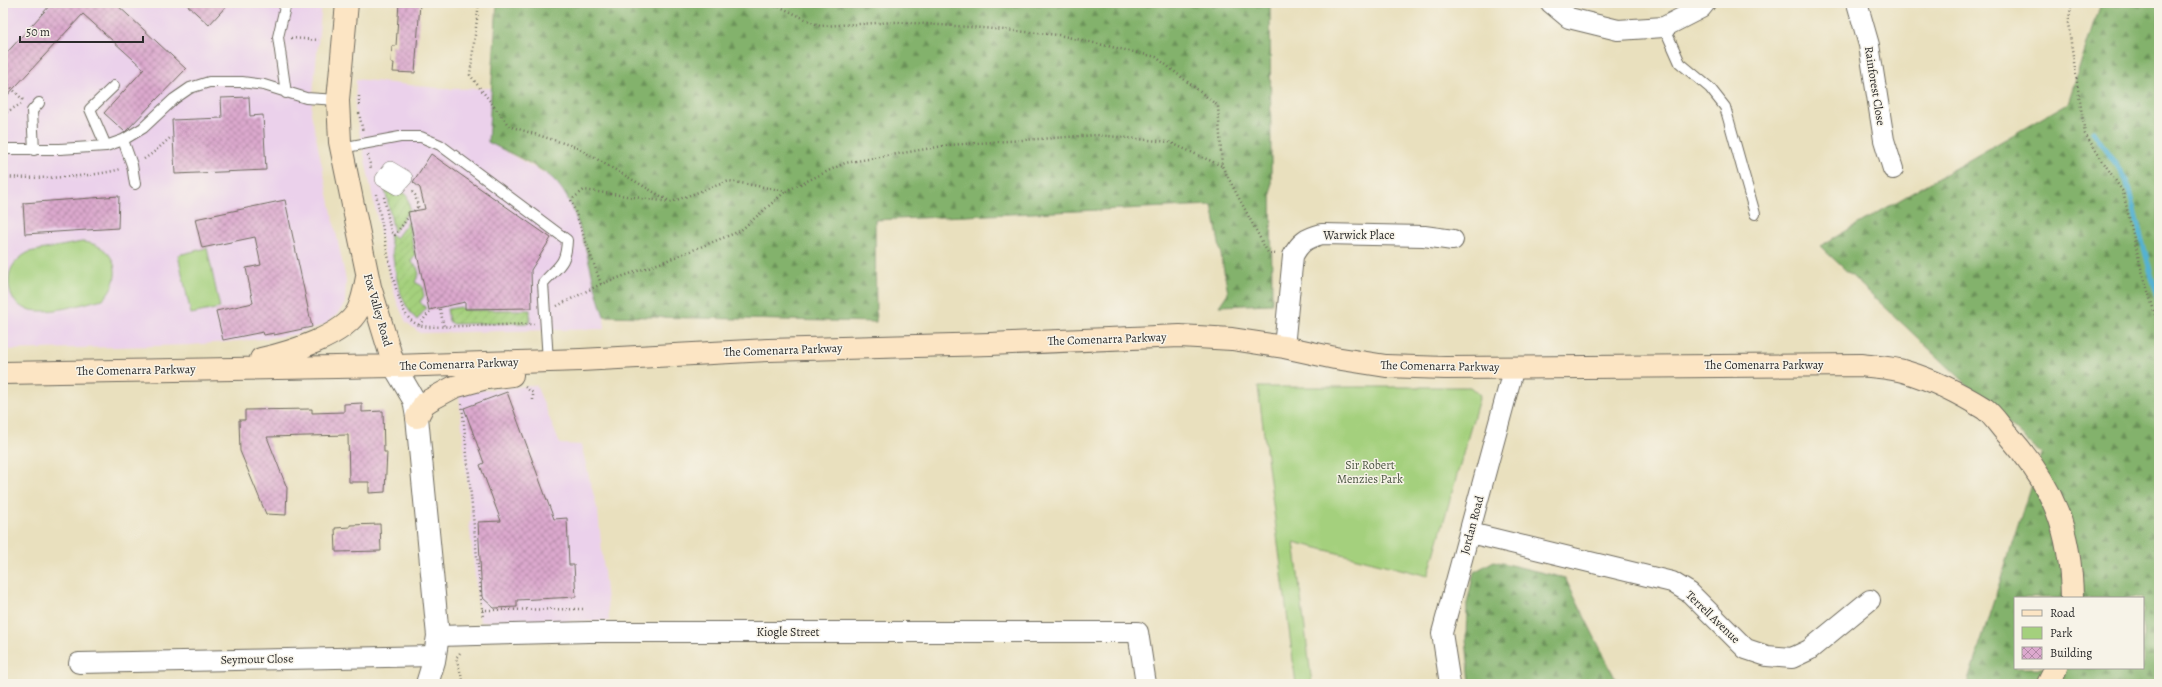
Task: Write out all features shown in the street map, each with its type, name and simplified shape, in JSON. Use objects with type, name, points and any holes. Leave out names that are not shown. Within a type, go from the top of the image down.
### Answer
[{"type":"main road","name":"Fox Valley Road","points":[[346,3],[338,100],[341,148],[367,276],[394,366]]},
{"type":"main road","points":[[222,368],[276,356],[305,347],[330,334],[358,311],[367,276]]},
{"type":"main road","name":"The Comenarra Parkway","points":[[3,373],[394,366],[581,360],[768,350],[990,344],[1180,336],[1232,339],[1386,366],[1445,368],[1514,366],[1861,365],[1905,371],[1947,388],[1986,410],[2040,475],[2059,514],[2068,542],[2072,571],[2072,597]]},
{"type":"main road","points":[[417,417],[424,404],[465,383],[487,378],[530,373],[581,360]]},
{"type":"main road","points":[[2048,684],[2056,669]]},
{"type":"street","points":[[1550,3],[1569,18],[1618,30],[1664,27],[1701,8],[1705,3]]},
{"type":"street","name":"Rainforest Close","points":[[1857,3],[1869,45],[1884,140],[1893,169]]},
{"type":"street","name":"Warwick Place","points":[[1284,347],[1293,256],[1298,245],[1307,238],[1322,234],[1424,236],[1453,240]]},
{"type":"street","name":"Fox Valley Road","points":[[394,366],[414,400],[417,417],[436,651],[427,684]]},
{"type":"street","name":"Jordan Road","points":[[1450,684],[1442,633],[1514,366]]},
{"type":"street","name":"Terrell Avenue","points":[[1470,532],[1672,582],[1690,593],[1746,649],[1767,656],[1792,658],[1809,650],[1870,600]]},
{"type":"street","name":"Kiogle Street","points":[[436,651],[589,632],[1138,632],[1146,684]]},
{"type":"street","points":[[436,651],[441,684]]},
{"type":"street","name":"Seymour Close","points":[[79,663],[436,651]]},
{"type":"lane","points":[[286,3],[278,37],[286,93]]},
{"type":"lane","points":[[1664,27],[1680,64],[1710,88],[1725,107],[1755,214]]},
{"type":"lane","points":[[3,149],[34,150],[106,146],[123,140],[143,128],[174,100],[190,88],[209,82],[242,82],[264,85],[306,98],[338,100]]},
{"type":"lane","points":[[106,146],[90,109],[114,86]]},
{"type":"lane","points":[[34,150],[32,111],[38,104]]},
{"type":"lane","points":[[341,148],[400,137],[421,137],[440,145],[559,232],[567,240],[566,256],[558,268],[543,283],[548,361]]},
{"type":"lane","points":[[123,140],[132,165],[135,184]]},
{"type":"path","points":[[479,3],[470,76],[509,126],[576,147],[671,202]]},
{"type":"path","points":[[772,3],[820,26],[897,22],[982,28],[1059,35],[1156,56],[1218,106],[1222,166],[1268,253],[1293,256]]},
{"type":"path","points":[[2072,3],[2068,23],[2085,134],[2123,192],[2140,264],[2159,328]]},
{"type":"path","points":[[278,37],[319,40]]},
{"type":"path","points":[[3,79],[24,102]]},
{"type":"path","points":[[360,90],[358,109],[365,143],[380,183],[391,232],[395,235],[409,216]]},
{"type":"path","points":[[3,114],[24,102],[38,104]]},
{"type":"path","points":[[545,306],[558,306],[601,284],[663,262],[740,231],[786,191],[845,163],[949,145],[1097,135],[1169,142],[1222,166]]},
{"type":"path","points":[[3,177],[43,178],[110,172],[132,165],[153,153],[170,138]]},
{"type":"path","points":[[601,284],[571,200],[584,190],[671,202],[729,181],[786,191]]},
{"type":"path","points":[[376,192],[398,297],[407,317],[419,325],[429,328],[546,323]]},
{"type":"path","points":[[414,211],[418,206]]},
{"type":"path","points":[[419,325],[432,309]]},
{"type":"path","points":[[440,309],[444,327]]},
{"type":"path","points":[[518,388],[526,387],[529,384]]},
{"type":"path","points":[[526,387],[533,393],[534,400]]},
{"type":"path","points":[[462,400],[483,623]]},
{"type":"path","points":[[482,610],[586,609]]},
{"type":"path","points":[[462,649],[456,658],[464,684]]},
{"type":"shaded area","points":[[3,3],[322,3],[311,113],[346,280],[345,303],[337,315],[324,325],[292,335],[261,339],[190,345],[3,350]]},
{"type":"shaded area","points":[[356,79],[446,89],[491,88],[488,142],[551,177],[565,191],[578,224],[604,316],[605,329],[420,333],[406,322],[397,302],[388,271],[355,111]]},
{"type":"shaded area","points":[[536,385],[560,444],[581,445],[598,512],[609,621],[480,622],[469,521],[480,520],[471,520],[459,395],[466,392]]},
{"type":"green space","points":[[497,3],[1270,3],[1272,304],[1219,306],[1228,293],[1212,205],[875,220],[876,322],[604,316],[578,223],[563,190],[546,173],[488,142]]},
{"type":"green space","points":[[2100,3],[2159,3],[2159,684],[1967,684],[2041,454],[1820,246],[2068,103]]},
{"type":"green space","points":[[383,179],[407,195],[410,209],[394,232]]},
{"type":"green space","points":[[408,222],[415,255],[411,262],[417,267],[419,274],[415,282],[422,286],[424,296],[420,302],[426,308],[417,320],[404,302],[400,291],[389,233],[396,238]]},
{"type":"green space","points":[[82,242],[93,244],[102,249],[109,255],[114,263],[114,281],[110,290],[103,299],[76,306],[45,311],[31,310],[19,305],[12,296],[9,275],[12,267],[21,257],[29,252]]},
{"type":"green space","points":[[207,248],[220,308],[191,314],[178,255]]},
{"type":"green space","points":[[461,307],[464,310],[530,310],[530,323],[452,324],[449,321],[447,309]]},
{"type":"green space","name":"Sir Robert Menzies Park","points":[[1258,387],[1470,387],[1480,395],[1428,576],[1294,542],[1312,684],[1296,684]]},
{"type":"green space","points":[[1494,561],[1565,578],[1618,684],[1470,684],[1466,638],[1467,604],[1474,572]]},
{"type":"building","points":[[52,3],[115,3],[186,69],[125,132],[104,113],[144,69],[83,14],[3,100],[3,57]]},
{"type":"building","points":[[185,3],[229,3],[209,25]]},
{"type":"building","points":[[399,3],[420,3],[415,73],[393,72],[394,63],[391,63],[392,46],[396,46]]},
{"type":"building","points":[[249,97],[250,116],[263,115],[266,170],[175,174],[172,120],[222,118],[221,98]]},
{"type":"building","points":[[431,154],[551,238],[531,270],[532,308],[465,309],[465,302],[429,310],[408,212],[425,209],[420,188],[413,182]]},
{"type":"building","points":[[119,196],[118,228],[25,234],[23,203]]},
{"type":"building","points":[[285,200],[312,327],[274,335],[274,333],[264,335],[263,332],[223,340],[216,311],[253,303],[246,268],[261,265],[255,237],[202,248],[195,219]]},
{"type":"building","points":[[507,392],[554,519],[567,518],[569,565],[574,565],[576,597],[517,600],[517,607],[494,608],[482,597],[478,522],[501,521],[480,465],[484,463],[464,408]]},
{"type":"building","points":[[362,403],[362,412],[383,411],[384,452],[387,452],[385,492],[369,493],[369,482],[349,482],[348,435],[267,437],[287,488],[286,515],[266,514],[240,451],[239,420],[245,420],[245,410],[312,409],[312,413],[344,412],[344,404]]},
{"type":"building","points":[[380,524],[381,551],[336,552],[335,528],[350,527],[350,525]]},
{"type":"waterway","points":[[2093,131],[2126,180],[2159,304]]}]
